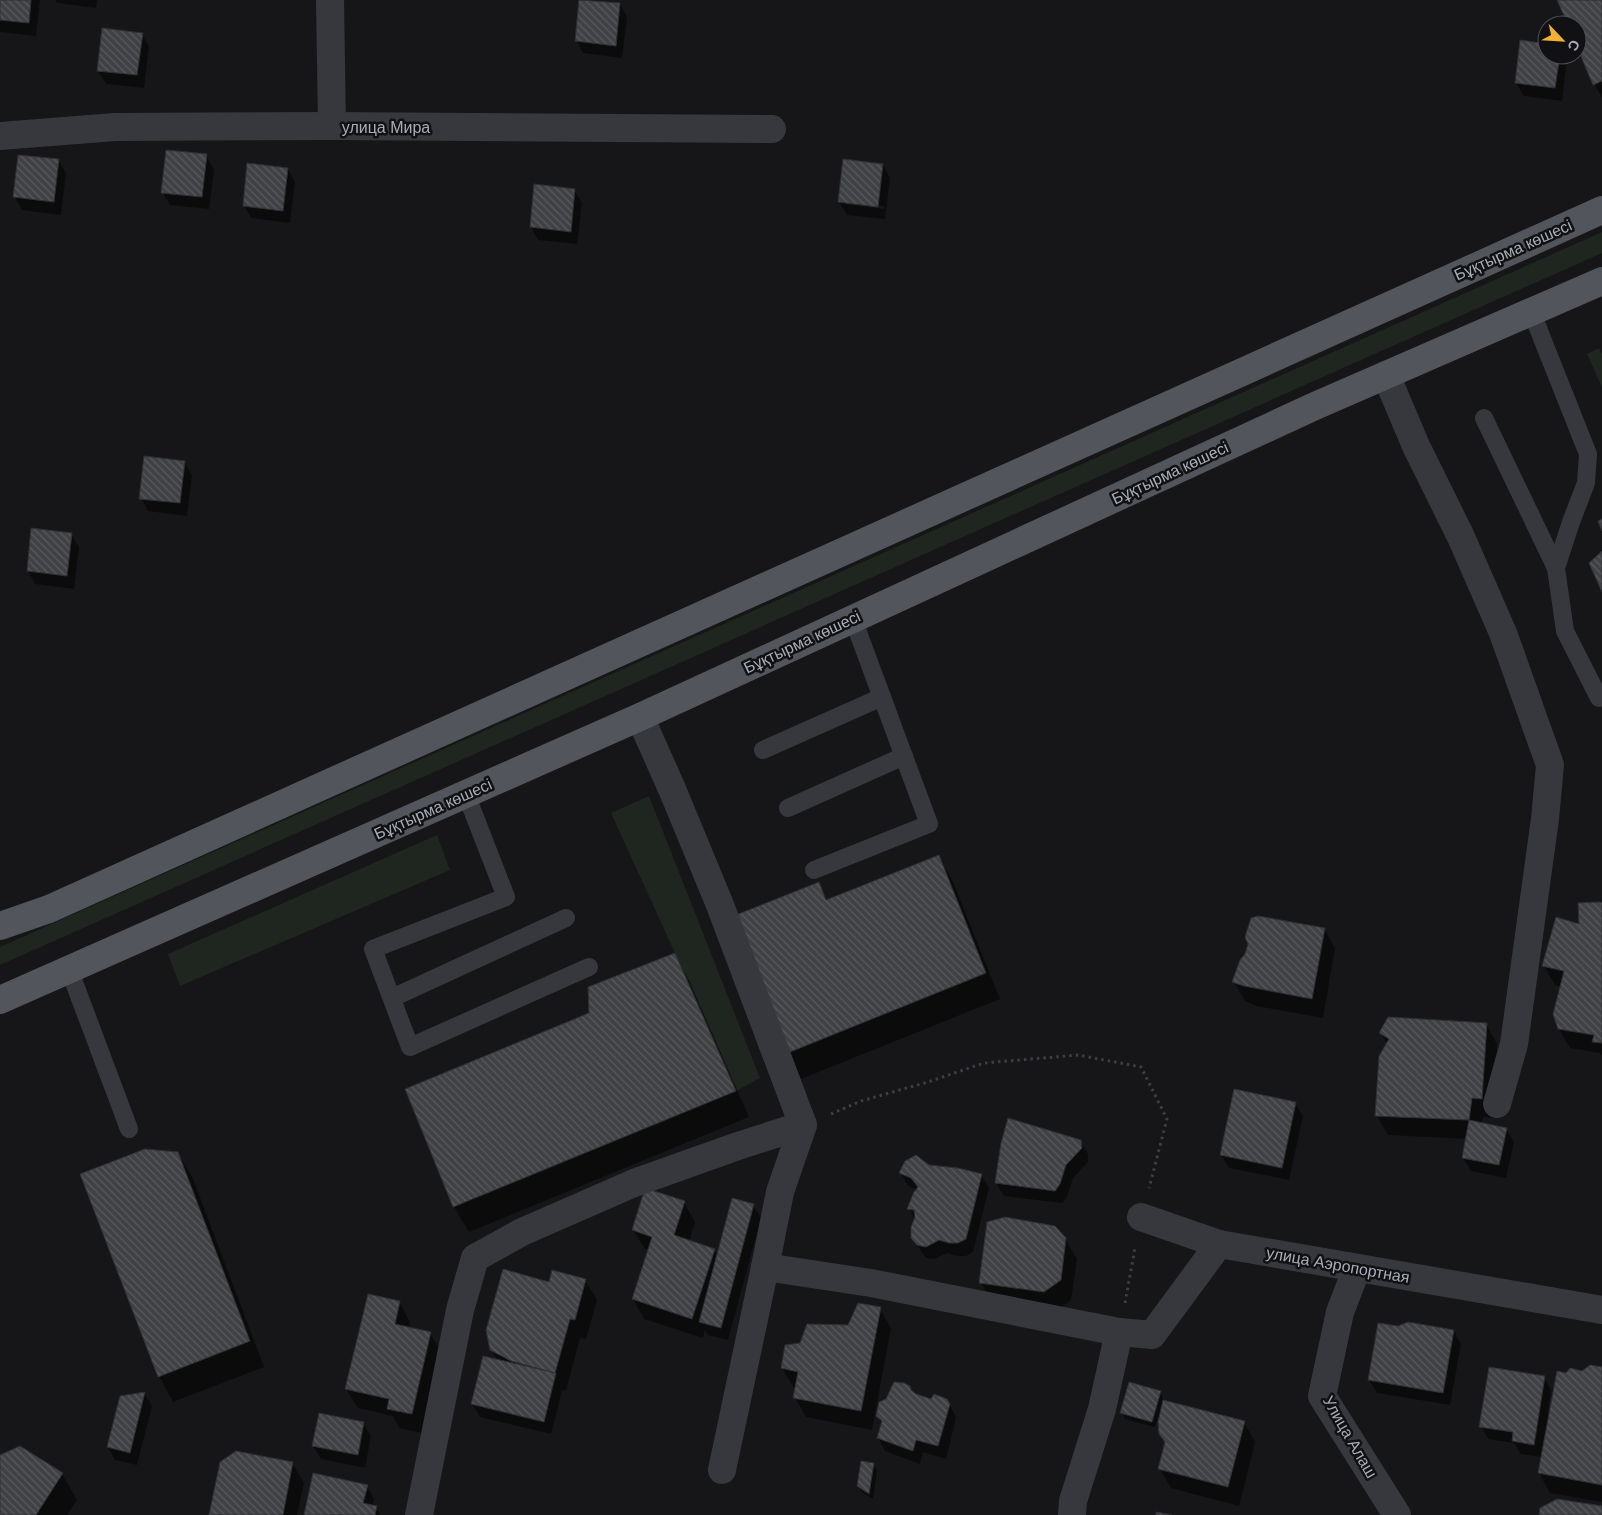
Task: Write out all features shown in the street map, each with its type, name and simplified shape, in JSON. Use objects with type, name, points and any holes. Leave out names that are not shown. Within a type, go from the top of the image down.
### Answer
[{"type":"main road","name":"Бұқтырма көшесі","points":[[0,926],[49,909],[1602,210]]},
{"type":"main road","name":"Бұқтырма көшесі","points":[[0,1000],[640,717],[1386,375],[1602,282]]},
{"type":"street","points":[[330,0],[332,126]]},
{"type":"street","name":"улица Мира","points":[[0,136],[115,127],[332,126],[772,129]]},
{"type":"street","points":[[1386,375],[1416,446],[1461,537],[1503,633],[1550,764],[1545,819],[1514,1044],[1497,1104]]},
{"type":"street","points":[[640,717],[720,905],[803,1126],[780,1192],[722,1470]]},
{"type":"street","points":[[419,1515],[460,1310],[475,1258],[522,1232],[634,1183],[738,1146],[803,1126]]},
{"type":"street","name":"улица Аэропортная","points":[[1141,1217],[1220,1244],[1602,1310]]},
{"type":"street","points":[[765,1267],[871,1283],[1119,1332],[1152,1335],[1220,1244]]},
{"type":"street","name":"Улица Алаш","points":[[1357,1268],[1340,1312],[1322,1396],[1397,1515]]},
{"type":"street","points":[[1072,1515],[1073,1501],[1102,1409],[1119,1332]]},
{"type":"lane","points":[[1532,313],[1588,454],[1586,484],[1556,568]]},
{"type":"lane","points":[[1484,418],[1556,568],[1565,631],[1599,698]]},
{"type":"lane","points":[[814,870],[929,824],[853,619]]},
{"type":"lane","points":[[763,750],[882,697]]},
{"type":"lane","points":[[788,808],[904,756]]},
{"type":"lane","points":[[466,794],[506,897],[373,949],[410,1047],[589,967]]},
{"type":"lane","points":[[392,998],[566,918]]},
{"type":"lane","points":[[69,969],[128,1129]]},
{"type":"path","points":[[803,1126],[862,1101],[984,1063],[1078,1055],[1141,1067],[1167,1119],[1141,1217],[1119,1332]]},
{"type":"shaded area","points":[[1602,232],[1602,253],[0,965],[0,947]]},
{"type":"shaded area","points":[[1599,348],[1602,354],[1602,387],[1587,354]]},
{"type":"shaded area","points":[[649,796],[760,1078],[736,1091],[611,813]]},
{"type":"shaded area","points":[[437,835],[450,870],[180,986],[168,954]]},
{"type":"building","points":[[0,0],[31,0],[29,23],[0,20]]},
{"type":"building","points":[[579,0],[620,3],[616,46],[575,41]]},
{"type":"building","points":[[1557,0],[1602,0],[1602,81],[1593,85],[1585,65],[1587,65],[1587,15],[1564,15]]},
{"type":"building","points":[[102,28],[143,33],[137,75],[97,71]]},
{"type":"building","points":[[1520,40],[1537,43],[1537,65],[1558,65],[1555,88],[1515,83]]},
{"type":"building","points":[[166,150],[207,154],[202,197],[161,193]]},
{"type":"building","points":[[18,155],[59,159],[54,202],[13,197]]},
{"type":"building","points":[[843,159],[883,164],[878,207],[838,202]]},
{"type":"building","points":[[247,163],[288,168],[283,211],[243,206]]},
{"type":"building","points":[[534,184],[575,189],[571,232],[530,227]]},
{"type":"building","points":[[144,456],[185,461],[180,503],[139,499]]},
{"type":"building","points":[[1602,519],[1602,531],[1598,521]]},
{"type":"building","points":[[31,528],[72,533],[67,576],[27,571]]},
{"type":"building","points":[[1602,551],[1602,592],[1589,563]]},
{"type":"building","points":[[939,855],[986,973],[785,1054],[731,917],[819,882],[826,900]]},
{"type":"building","points":[[1578,903],[1602,903],[1602,1043],[1592,1042],[1594,1035],[1558,1029],[1553,1014],[1564,971],[1542,966],[1556,917],[1579,924]]},
{"type":"building","points":[[1258,916],[1325,928],[1312,999],[1232,982],[1248,944],[1245,937],[1251,918]]},
{"type":"building","points":[[675,953],[736,1091],[453,1207],[405,1089],[589,1013],[588,987]]},
{"type":"building","points":[[1388,1017],[1487,1023],[1482,1099],[1472,1098],[1469,1120],[1375,1116],[1379,1056],[1389,1039],[1379,1033]]},
{"type":"building","points":[[1234,1089],[1296,1102],[1282,1168],[1220,1155]]},
{"type":"building","points":[[1008,1118],[1081,1140],[1082,1148],[1066,1165],[1060,1184],[1055,1191],[995,1183],[1001,1143]]},
{"type":"building","points":[[1469,1120],[1507,1128],[1499,1165],[1462,1158]]},
{"type":"building","points":[[145,1149],[178,1152],[250,1341],[158,1377],[80,1174]]},
{"type":"building","points":[[916,1155],[929,1165],[958,1168],[982,1174],[966,1239],[958,1243],[939,1240],[926,1247],[917,1245],[911,1238],[911,1227],[915,1217],[914,1210],[907,1209],[918,1187],[911,1178],[899,1173],[905,1161]]},
{"type":"building","points":[[645,1188],[685,1201],[674,1235],[715,1249],[692,1319],[632,1299],[652,1237],[632,1230]]},
{"type":"building","points":[[732,1198],[754,1204],[721,1328],[699,1322]]},
{"type":"building","points":[[1005,1217],[1055,1226],[1066,1238],[1061,1280],[1044,1292],[979,1283],[987,1222]]},
{"type":"building","points":[[503,1269],[549,1282],[552,1270],[586,1279],[575,1320],[570,1319],[555,1373],[511,1361],[490,1350],[486,1330]]},
{"type":"building","points":[[368,1294],[400,1301],[395,1324],[431,1332],[412,1414],[387,1409],[389,1399],[345,1389]]},
{"type":"building","points":[[858,1303],[881,1307],[861,1411],[793,1398],[798,1372],[781,1368],[785,1345],[800,1343],[807,1324],[848,1325]]},
{"type":"building","points":[[1408,1322],[1454,1330],[1443,1393],[1368,1380],[1378,1323],[1398,1326]]},
{"type":"building","points":[[483,1356],[556,1373],[544,1422],[471,1404]]},
{"type":"building","points":[[1590,1365],[1602,1367],[1602,1485],[1538,1473],[1557,1371],[1566,1373],[1570,1368],[1582,1371]]},
{"type":"building","points":[[1489,1367],[1545,1376],[1534,1445],[1512,1441],[1513,1432],[1479,1427]]},
{"type":"building","points":[[894,1382],[904,1383],[910,1386],[911,1390],[916,1394],[931,1399],[934,1394],[947,1399],[950,1404],[938,1446],[916,1440],[913,1451],[877,1438],[882,1421],[876,1416],[879,1402],[886,1399]]},
{"type":"building","points":[[1129,1382],[1161,1391],[1152,1422],[1120,1413]]},
{"type":"building","points":[[145,1392],[130,1453],[107,1447],[120,1396]]},
{"type":"building","points":[[1163,1400],[1245,1421],[1228,1487],[1158,1469],[1165,1442],[1159,1434],[1158,1422]]},
{"type":"building","points":[[319,1413],[364,1422],[358,1455],[312,1446]]},
{"type":"building","points":[[20,1446],[63,1473],[36,1515],[0,1515],[0,1455]]},
{"type":"building","points":[[236,1451],[293,1462],[283,1515],[209,1515],[220,1462]]},
{"type":"building","points":[[861,1461],[874,1463],[869,1494],[857,1486]]},
{"type":"building","points":[[313,1473],[368,1485],[363,1503],[377,1506],[375,1515],[304,1515]]},
{"type":"building","points":[[1557,1499],[1602,1506],[1602,1515],[1539,1515],[1540,1508]]},
{"type":"building","points":[[1156,1512],[1172,1515],[1156,1515]]}]
